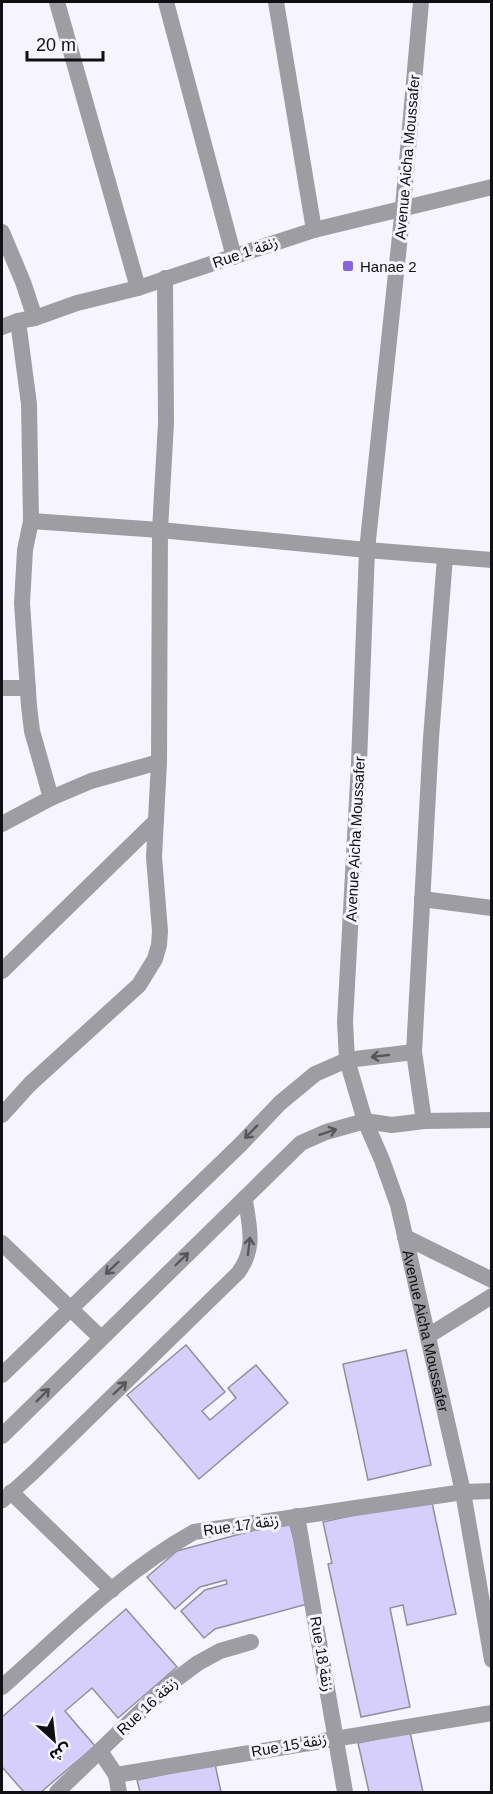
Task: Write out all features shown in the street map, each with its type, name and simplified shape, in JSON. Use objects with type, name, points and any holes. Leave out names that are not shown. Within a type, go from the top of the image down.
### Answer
[{"type":"street","points":[[57,2],[138,288]]},
{"type":"street","points":[[166,2],[234,257]]},
{"type":"street","points":[[276,2],[314,230]]},
{"type":"street","name":"Avenue Aicha Moussafer","points":[[422,2],[367,550],[359,763],[345,1022],[347,1060],[364,1121],[394,1194],[428,1335],[463,1492],[492,1660]]},
{"type":"street","name":"Rue 1 زنقة","points":[[2,327],[77,303],[138,288],[314,230],[492,187]]},
{"type":"street","points":[[2,232],[23,282],[29,404],[31,521],[25,550],[22,603],[32,731],[51,798]]},
{"type":"street","points":[[2,1115],[30,1084],[139,985],[155,959],[160,931],[154,857],[159,762],[160,530],[166,423],[165,278]]},
{"type":"street","points":[[31,521],[160,530],[492,560]]},
{"type":"street","points":[[424,1121],[414,1052],[431,738],[445,557]]},
{"type":"street","points":[[2,688],[28,688]]},
{"type":"street","points":[[2,824],[51,798],[91,781],[159,762]]},
{"type":"street","points":[[2,971],[156,821]]},
{"type":"street","points":[[422,899],[492,908]]},
{"type":"street","points":[[2,1375],[280,1103],[315,1074],[347,1060],[414,1052]]},
{"type":"street","points":[[2,1436],[302,1143],[326,1132],[364,1121],[392,1125],[424,1121],[492,1120]]},
{"type":"street","points":[[405,1237],[492,1280]]},
{"type":"street","points":[[2,1243],[101,1338]]},
{"type":"street","points":[[428,1335],[492,1296]]},
{"type":"street","name":"Rue 17 زنقة","points":[[2,1687],[112,1590],[163,1549],[194,1532],[463,1492],[492,1491]]},
{"type":"street","points":[[6,1496],[112,1590]]},
{"type":"street","name":"Rue 18 زنقة","points":[[297,1516],[345,1792]]},
{"type":"street","name":"Rue 16 زنقة","points":[[57,1792],[167,1686],[198,1663],[220,1651],[251,1642]]},
{"type":"street","name":"Rue 15 زنقة","points":[[116,1775],[492,1713]]},
{"type":"street","points":[[100,1751],[116,1775],[119,1792]]},
{"type":"lane","points":[[6,1496],[238,1273],[245,1263],[251,1245],[245,1197]]},
{"type":"building","points":[[186,1345],[225,1392],[202,1411],[210,1420],[236,1398],[228,1388],[256,1365],[288,1403],[199,1479],[127,1395]]},
{"type":"building","points":[[406,1350],[431,1465],[368,1480],[343,1364]]},
{"type":"building","points":[[431,1498],[456,1614],[407,1625],[403,1605],[390,1608],[410,1707],[361,1717],[328,1564],[332,1563],[323,1522]]},
{"type":"building","points":[[289,1521],[311,1603],[215,1629],[204,1638],[181,1611],[205,1590],[227,1584],[226,1580],[200,1587],[175,1609],[147,1577],[177,1551]]},
{"type":"building","points":[[126,1609],[177,1667],[118,1718],[92,1688],[65,1711],[95,1746],[41,1792],[24,1792],[2,1767],[2,1717]]},
{"type":"building","points":[[410,1732],[423,1792],[369,1792],[358,1743]]},
{"type":"building","points":[[215,1764],[221,1792],[140,1792],[137,1780]]},
{"type":"place","name":"Hanae 2","points":[[348,266]]}]
